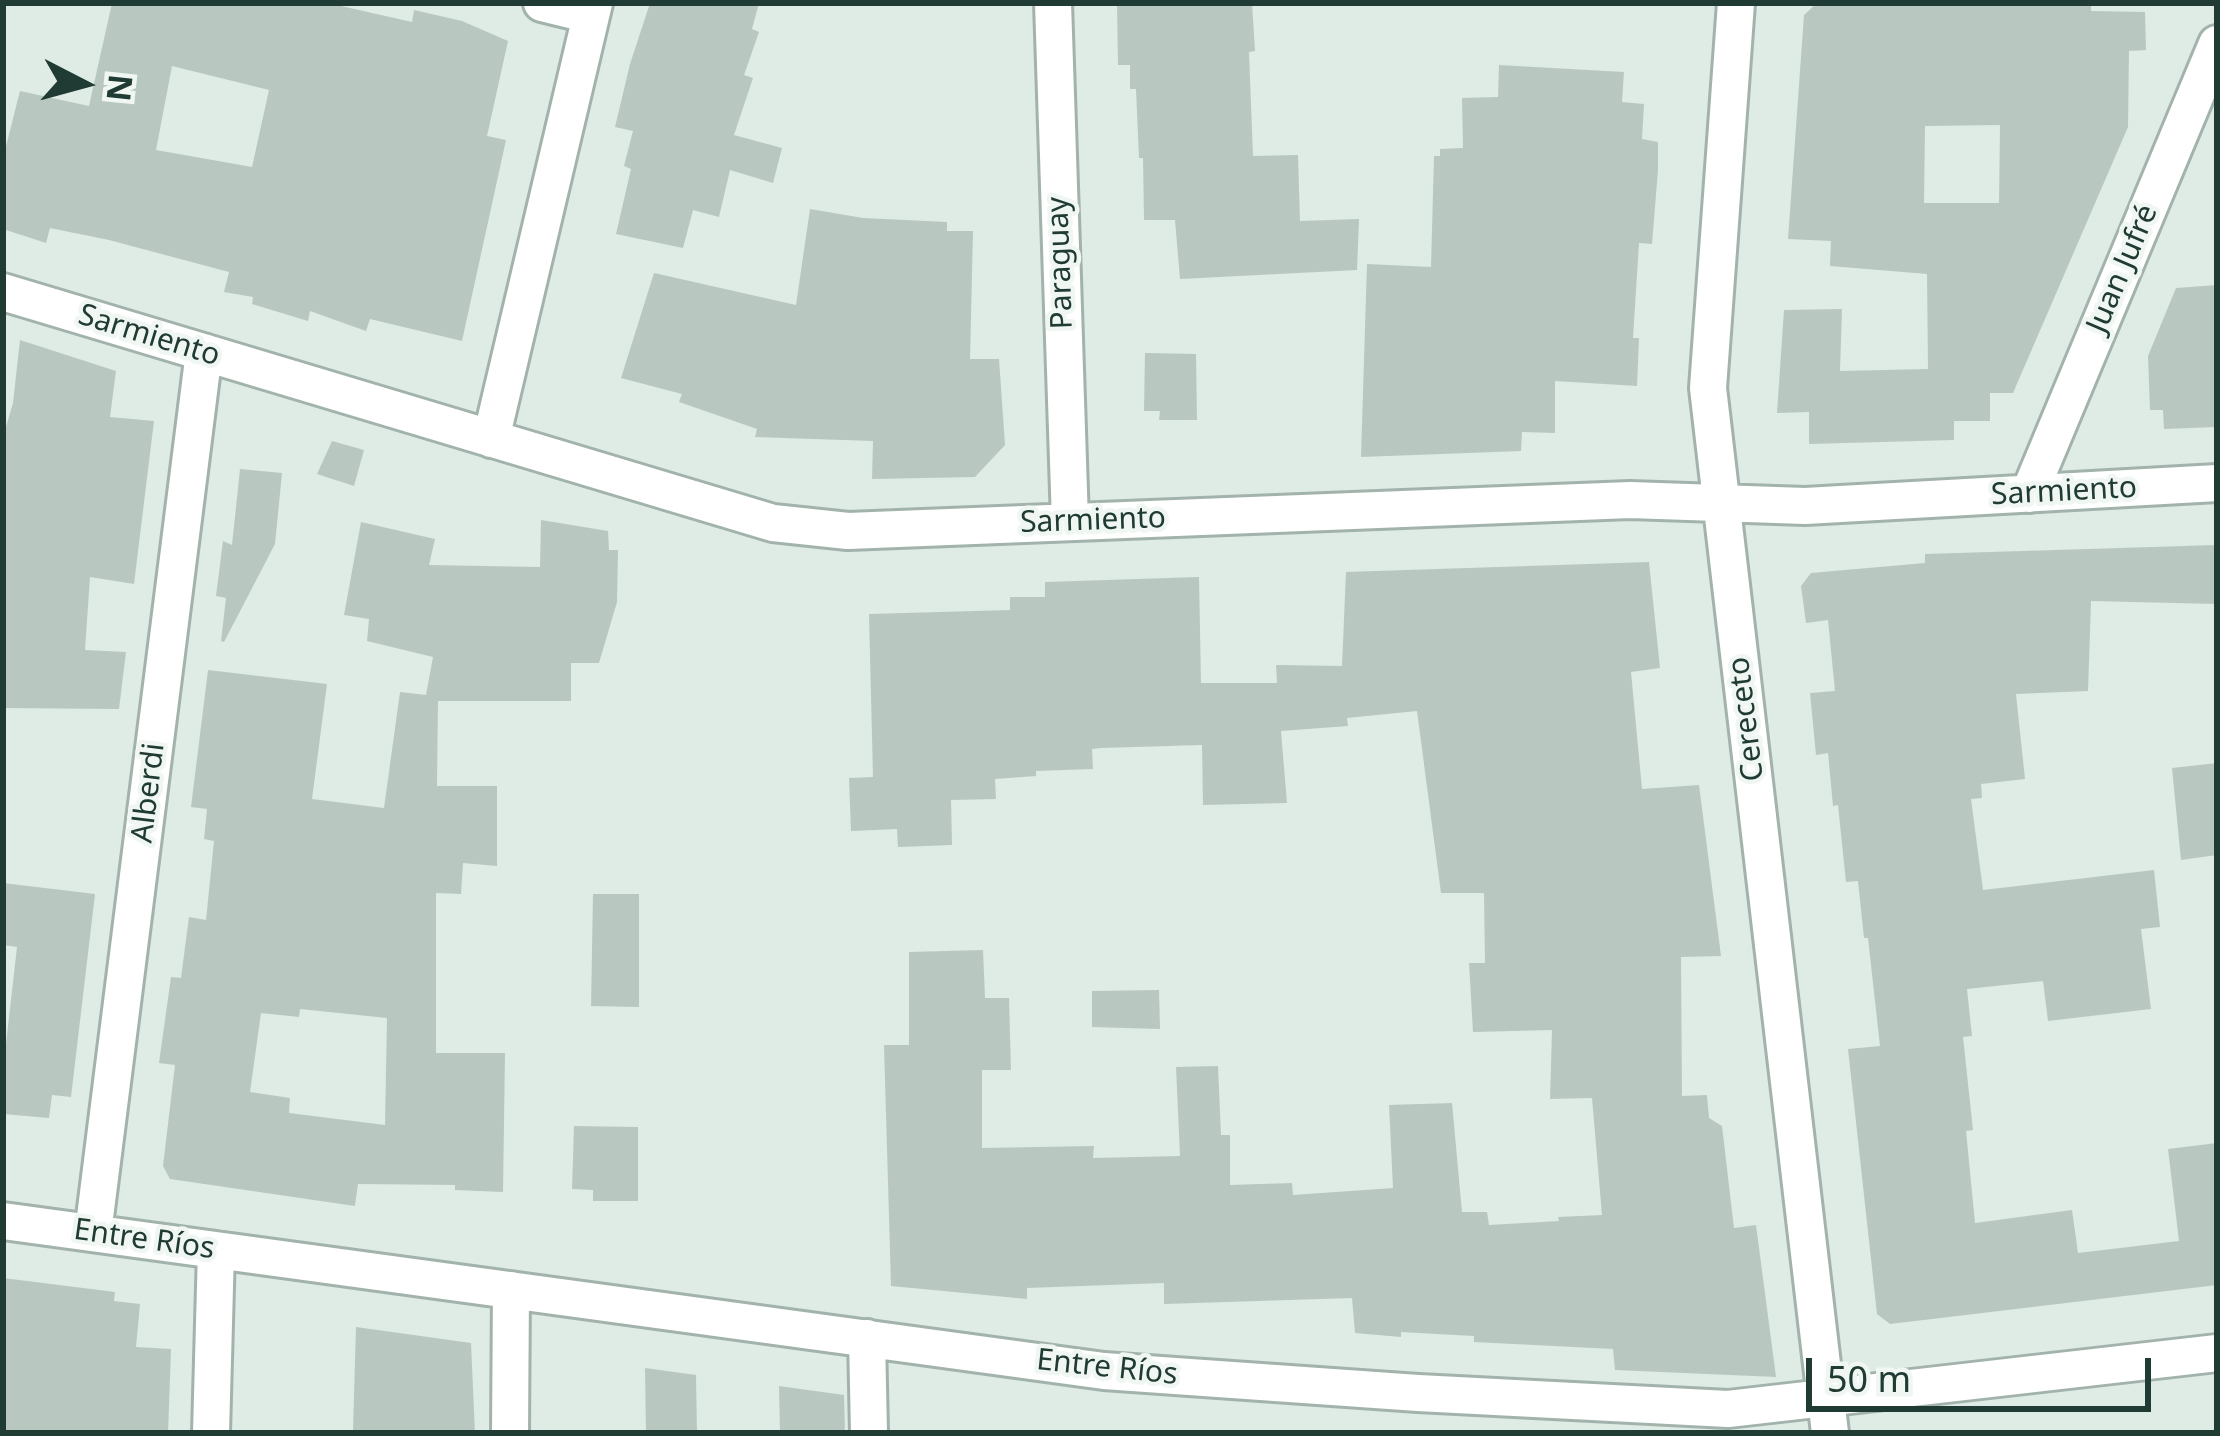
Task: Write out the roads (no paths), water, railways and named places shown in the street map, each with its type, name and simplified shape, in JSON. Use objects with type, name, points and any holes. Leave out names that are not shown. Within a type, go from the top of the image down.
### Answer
[{"type":"street","points":[[491,439],[592,9],[542,3]]},
{"type":"street","name":"Paraguay","points":[[1053,3],[1070,522]]},
{"type":"street","name":"Cereceto","points":[[1736,3],[1708,388],[1828,1415]]},
{"type":"street","name":"Juan Jufré","points":[[2029,494],[2217,44]]},
{"type":"street","name":"Sarmiento","points":[[3,292],[772,523],[848,531],[1630,500],[1805,506],[2217,483]]},
{"type":"street","name":"Alberdi","points":[[93,1233],[204,352]]},
{"type":"street","name":"Entre Ríos","points":[[3,1221],[1104,1370],[1442,1394],[1828,1415],[2217,1353]]},
{"type":"street","points":[[211,1433],[217,1250]]},
{"type":"street","points":[[510,1433],[511,1290]]},
{"type":"street","points":[[867,1338],[869,1433]]}]
